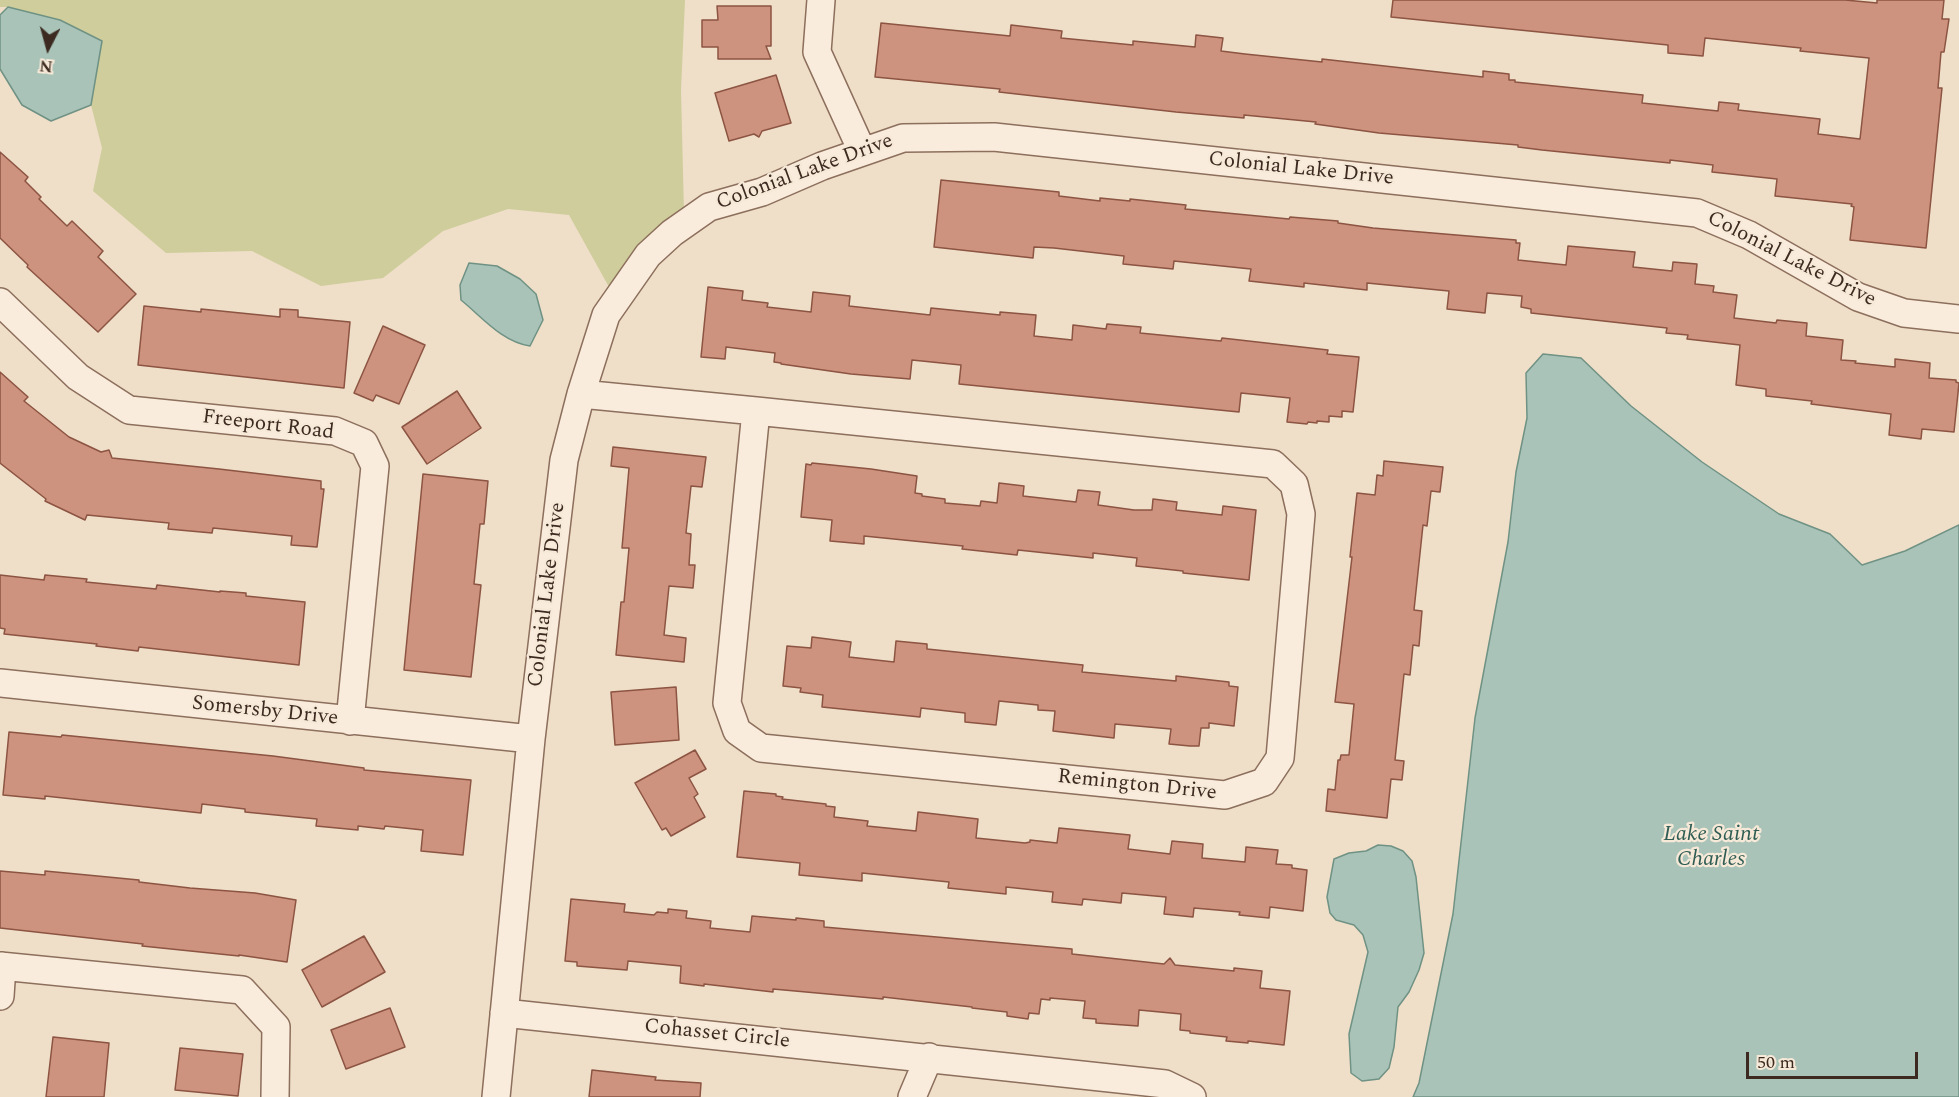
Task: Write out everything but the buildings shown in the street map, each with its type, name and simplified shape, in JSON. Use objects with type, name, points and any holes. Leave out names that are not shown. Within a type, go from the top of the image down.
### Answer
[{"type":"street","points":[[821,0],[817,52],[862,151]]},
{"type":"street","name":"Colonial Lake Drive","points":[[496,1097],[531,740],[564,460],[581,394],[606,315],[648,255],[672,233],[709,207],[762,192],[822,166],[903,138],[994,137],[1697,213],[1749,235],[1858,297],[1904,313],[1959,319]]},
{"type":"street","name":"Freeport Road","points":[[0,302],[78,376],[129,410],[335,431],[364,443],[375,466],[350,721]]},
{"type":"street","name":"Remington Drive","points":[[581,394],[756,411],[1273,464],[1294,484],[1301,514],[1280,758],[1264,782],[1225,795],[761,748],[737,731],[727,704],[756,411]]},
{"type":"street","name":"Somersby Drive","points":[[0,682],[531,740]]},
{"type":"street","points":[[0,996],[1,966],[242,990],[276,1027],[275,1097]]},
{"type":"street","name":"Cohasset Circle","points":[[504,1013],[1165,1084],[1192,1097]]},
{"type":"street","points":[[912,1097],[929,1057]]},
{"type":"shaded area","points":[[0,0],[685,0],[681,90],[684,214],[614,296],[569,215],[508,209],[443,231],[383,278],[321,286],[252,251],[166,253],[93,191],[102,148],[91,105],[102,41],[8,7],[0,7]]},
{"type":"water","points":[[8,7],[60,20],[102,41],[91,105],[51,121],[22,105],[0,69],[0,15]]},
{"type":"water","points":[[469,263],[497,266],[520,279],[536,294],[543,320],[530,346],[510,340],[501,334],[461,300],[460,285]]},
{"type":"water","name":"Lake Saint Charles","points":[[1543,354],[1581,358],[1631,406],[1702,462],[1779,514],[1830,534],[1862,565],[1905,551],[1959,525],[1959,1097],[1413,1097],[1419,1083],[1453,914],[1475,718],[1508,542],[1516,472],[1527,418],[1526,373]]},
{"type":"water","points":[[1378,845],[1391,846],[1403,851],[1412,861],[1416,877],[1424,953],[1409,992],[1398,1007],[1394,1047],[1389,1068],[1379,1079],[1362,1081],[1351,1073],[1349,1034],[1368,952],[1363,935],[1354,925],[1336,920],[1330,913],[1327,897],[1334,859],[1349,853],[1366,851]]}]
